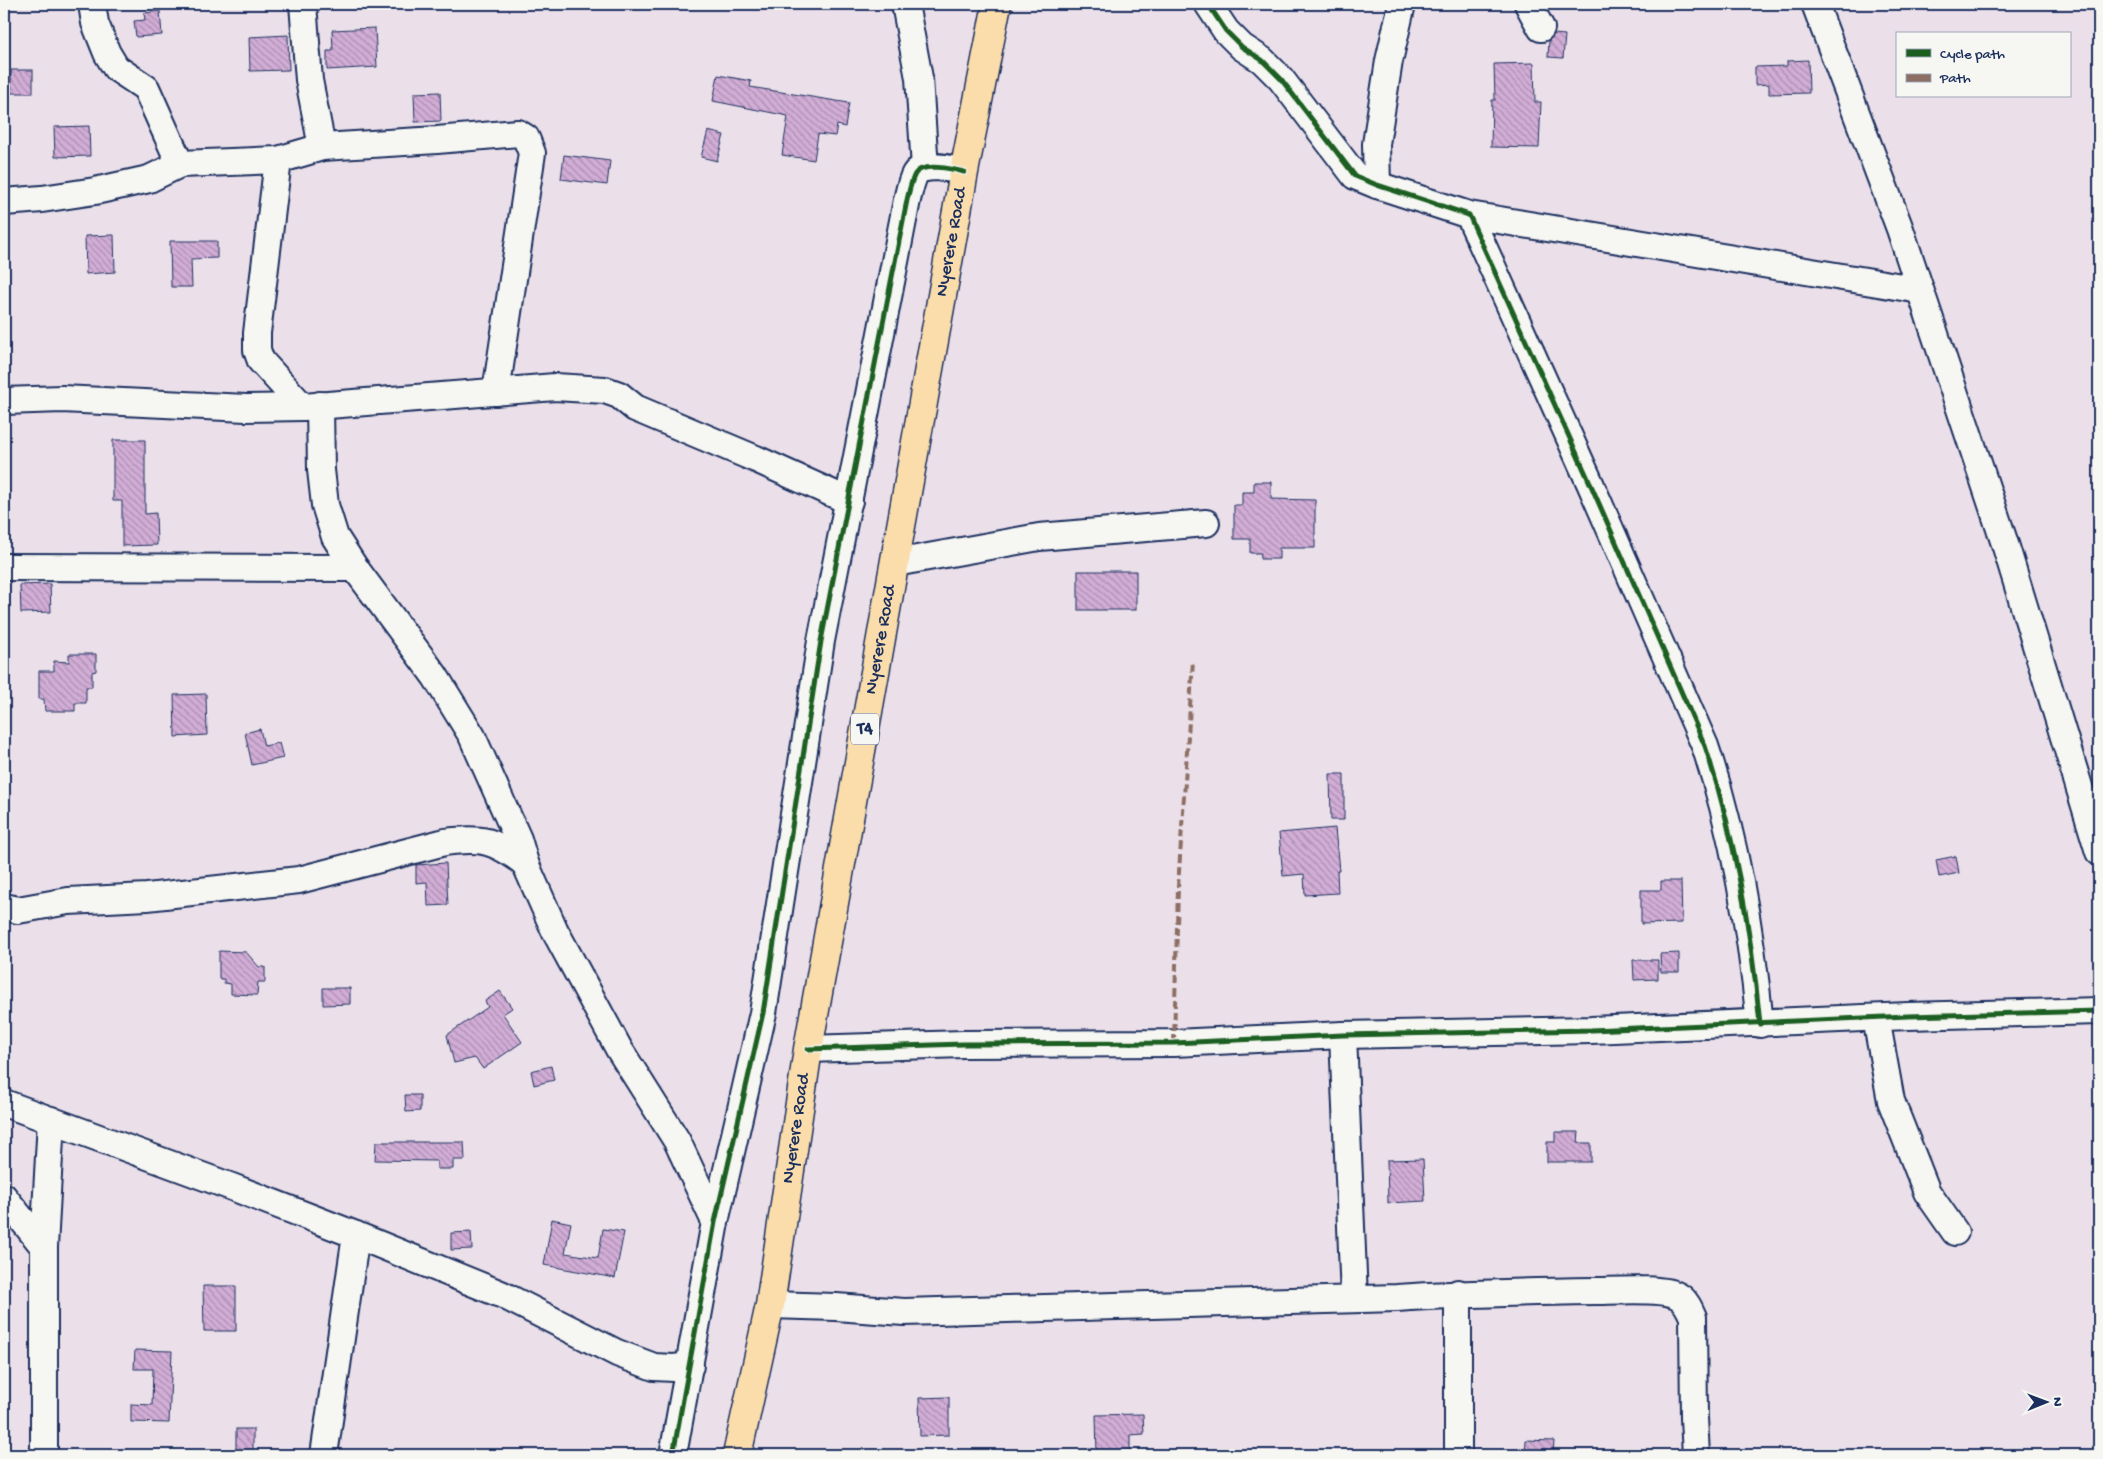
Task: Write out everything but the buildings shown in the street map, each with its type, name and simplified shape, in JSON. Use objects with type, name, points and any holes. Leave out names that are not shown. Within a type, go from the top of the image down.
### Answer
[{"type":"highway","name":"Nyerere Road","points":[[737,1455],[770,1305],[808,1049],[964,172],[997,4]]},
{"type":"street","points":[[92,4],[95,23],[107,53],[116,68],[146,88],[180,164]]},
{"type":"street","points":[[304,4],[309,80],[322,147]]},
{"type":"street","points":[[905,4],[919,78],[925,168]]},
{"type":"street","points":[[1208,4],[1226,31],[1242,47],[1262,60],[1281,79],[1355,176],[1376,185],[1468,214],[1920,290]]},
{"type":"street","points":[[1376,185],[1376,144],[1389,60],[1402,4]]},
{"type":"street","points":[[1528,4],[1541,28]]},
{"type":"street","points":[[1815,4],[1900,229],[2006,547],[2099,852]]},
{"type":"street","points":[[4,202],[42,199],[95,191],[149,179],[180,164],[278,160],[322,147],[518,133],[526,138],[532,153],[496,392]]},
{"type":"street","points":[[278,160],[257,333],[257,350],[261,361],[311,406],[325,504],[336,536],[356,568],[435,676],[472,736],[518,839],[525,863],[555,931],[619,1049],[677,1141],[715,1222]]},
{"type":"street","points":[[673,1455],[715,1222],[763,1013],[821,640],[907,200],[915,172],[925,168],[943,167],[964,172]]},
{"type":"street","points":[[1468,214],[1590,483],[1705,746],[1718,786],[1734,850],[1749,935],[1760,1024]]},
{"type":"street","points":[[4,400],[62,399],[246,408],[311,406],[555,387],[605,390],[618,395],[635,408],[722,444],[849,501]]},
{"type":"street","points":[[895,563],[1039,536],[1206,523]]},
{"type":"street","points":[[4,567],[356,568]]},
{"type":"street","points":[[4,907],[18,910],[68,901],[148,898],[299,880],[444,842],[467,839],[491,842],[525,863]]},
{"type":"street","points":[[808,1049],[963,1044],[1174,1043],[1343,1035],[1591,1030],[2099,1011]]},
{"type":"street","points":[[1876,1018],[1891,1101],[1927,1192],[1955,1232]]},
{"type":"street","points":[[1343,1035],[1354,1298]]},
{"type":"street","points":[[4,1103],[232,1186],[356,1235],[503,1295],[617,1353],[654,1367],[690,1366]]},
{"type":"street","points":[[44,1455],[44,1247],[51,1120]]},
{"type":"street","points":[[4,1196],[44,1247]]},
{"type":"street","points":[[324,1455],[356,1235]]},
{"type":"street","points":[[770,1305],[904,1312],[1458,1293],[1631,1290],[1668,1293],[1678,1296],[1686,1303],[1693,1317],[1696,1455]]},
{"type":"street","points":[[1458,1293],[1458,1455]]},
{"type":"marked path","points":[[1174,1043],[1178,887],[1193,661]]},
{"type":"cycle path","points":[[1208,4],[1226,31],[1242,47],[1262,60],[1281,79],[1355,176],[1469,215],[1590,483],[1705,746],[1725,814],[1747,918],[1760,1024]]},
{"type":"cycle path","points":[[673,1455],[715,1222],[763,1013],[821,641],[907,200],[912,180],[919,170],[938,167],[964,172]]},
{"type":"cycle path","points":[[808,1049],[963,1044],[1174,1043],[1343,1035],[1591,1030],[1908,1016],[2099,1011]]}]
